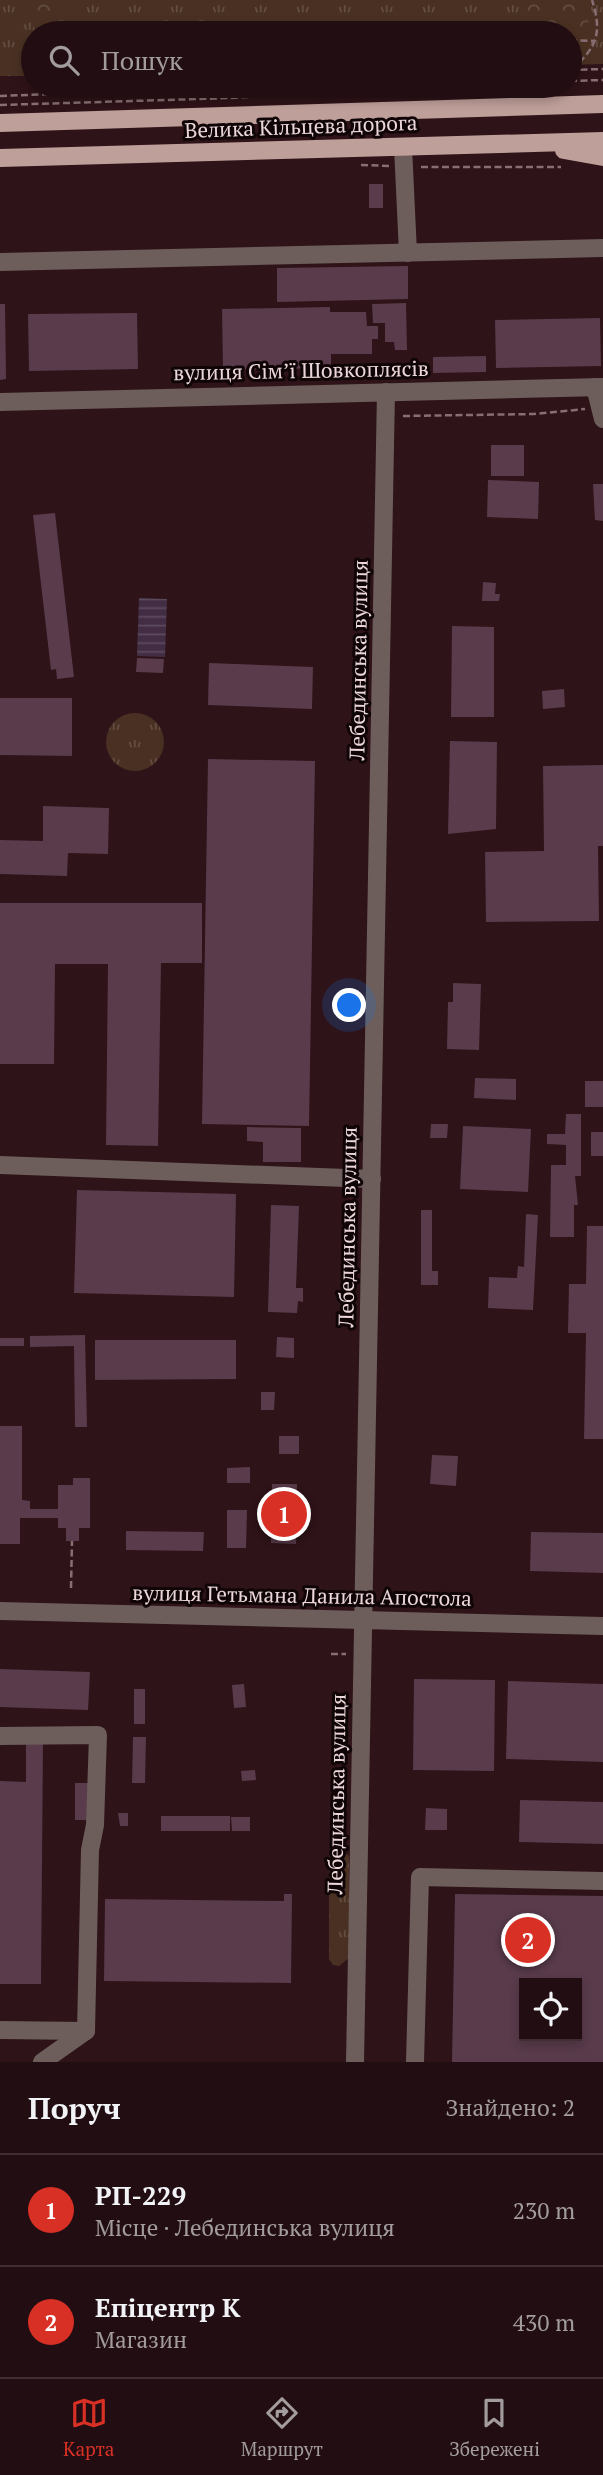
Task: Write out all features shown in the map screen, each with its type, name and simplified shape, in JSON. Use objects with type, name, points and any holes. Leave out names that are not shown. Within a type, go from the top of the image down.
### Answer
[{"type":"main road","name":"Велика Кільцева дорога","points":[[0,123],[603,104]]},
{"type":"main road","name":"Велика Кільцева дорога","points":[[0,158],[603,141]]},
{"type":"main road","points":[[530,143],[603,157]]},
{"type":"street","points":[[403,146],[408,253]]},
{"type":"street","points":[[0,262],[603,248]]},
{"type":"street","points":[[599,387],[602,414]]},
{"type":"street","name":"вулиця Сімʼї Шовкоплясів","points":[[0,402],[599,387]]},
{"type":"street","name":"Лебединська вулиця","points":[[355,2062],[386,392]]},
{"type":"street","points":[[0,1164],[372,1179]]},
{"type":"street","name":"вулиця Гетьмана Данила Апостола","points":[[0,1611],[603,1626]]},
{"type":"street","points":[[0,1735],[98,1735],[95,1825],[90,1850],[86,2031]]},
{"type":"street","points":[[415,2062],[420,1877],[603,1881]]},
{"type":"street","points":[[0,2030],[86,2031]]},
{"type":"street","points":[[41,2062],[86,2031]]},
{"type":"path","points":[[582,60],[592,51],[598,27],[592,0]]},
{"type":"path","points":[[582,40],[595,41]]},
{"type":"path","points":[[582,70],[603,69]]},
{"type":"path","points":[[582,81],[603,80]]},
{"type":"path","points":[[0,96],[21,95]]},
{"type":"path","points":[[0,106],[231,98]]},
{"type":"path","points":[[350,165],[572,167]]},
{"type":"path","points":[[403,416],[602,414]]},
{"type":"path","points":[[71,1588],[72,1541]]},
{"type":"path","points":[[331,1654],[353,1654]]},
{"type":"green space","points":[[0,0],[603,0],[603,64],[582,65],[582,21],[21,21],[21,76],[0,76]]},
{"type":"green space","points":[[49,0],[59,4],[69,21],[32,21],[29,14],[36,4]]},
{"type":"green space","points":[[531,0],[587,0],[589,33],[582,40],[582,21],[533,21],[526,14]]},
{"type":"green space","points":[[194,18],[232,21],[141,21]]},
{"type":"green space","points":[[129,713],[141,713],[156,721],[164,736],[164,748],[156,763],[141,771],[129,771],[114,763],[106,748],[106,736],[114,721]]},
{"type":"green space","points":[[340,1848],[349,1856],[349,1958],[339,1966],[333,1965],[329,1959],[329,1855]]},
{"type":"shaded area","points":[[139,598],[167,599],[165,657],[137,656]]},
{"type":"building","points":[[369,184],[383,184],[383,208],[369,208]]},
{"type":"building","points":[[408,266],[408,299],[277,302],[277,268]]},
{"type":"building","points":[[406,303],[407,350],[395,350],[394,342],[385,342],[385,323],[373,323],[372,304]]},
{"type":"building","points":[[0,304],[5,304],[6,379],[0,380]]},
{"type":"building","points":[[330,307],[330,312],[366,312],[367,326],[378,326],[378,339],[372,339],[372,354],[331,354],[331,368],[223,370],[222,309]]},
{"type":"building","points":[[137,313],[138,369],[29,371],[28,314]]},
{"type":"building","points":[[600,318],[601,366],[496,368],[495,320]]},
{"type":"building","points":[[486,356],[486,372],[433,373],[433,357]]},
{"type":"building","points":[[491,445],[524,445],[524,476],[491,476]]},
{"type":"building","points":[[488,480],[539,482],[538,519],[487,517]]},
{"type":"building","points":[[593,484],[603,484],[603,521],[595,520]]},
{"type":"building","points":[[55,513],[74,677],[57,679],[56,669],[51,670],[33,515]]},
{"type":"building","points":[[483,582],[496,583],[495,594],[500,594],[499,601],[482,601]]},
{"type":"building","points":[[452,626],[494,627],[494,717],[451,717]]},
{"type":"building","points":[[137,658],[164,659],[163,673],[136,672]]},
{"type":"building","points":[[209,663],[313,667],[312,709],[208,705]]},
{"type":"building","points":[[564,689],[565,707],[543,709],[542,691]]},
{"type":"building","points":[[0,698],[72,698],[72,756],[0,755]]},
{"type":"building","points":[[450,741],[497,742],[496,829],[448,834]]},
{"type":"building","points":[[208,759],[315,761],[309,1126],[202,1124]]},
{"type":"building","points":[[603,765],[603,846],[598,846],[599,921],[486,922],[485,852],[544,851],[543,766]]},
{"type":"building","points":[[43,806],[109,808],[108,854],[68,853],[67,876],[0,874],[0,840],[43,841]]},
{"type":"building","points":[[0,903],[202,903],[202,963],[161,963],[158,1146],[106,1145],[108,964],[55,964],[54,1064],[0,1064]]},
{"type":"building","points":[[453,983],[481,984],[479,1050],[447,1049],[448,1002],[453,1002]]},
{"type":"building","points":[[475,1078],[516,1079],[516,1100],[474,1098]]},
{"type":"building","points":[[585,1081],[603,1081],[603,1107],[585,1107]]},
{"type":"building","points":[[566,1114],[581,1114],[581,1176],[575,1176],[578,1205],[574,1205],[574,1237],[550,1237],[551,1165],[566,1165],[566,1145],[547,1144],[547,1134],[565,1134]]},
{"type":"building","points":[[431,1124],[448,1124],[447,1138],[430,1138]]},
{"type":"building","points":[[463,1126],[531,1129],[528,1192],[460,1189]]},
{"type":"building","points":[[247,1127],[301,1128],[301,1162],[263,1162],[263,1142],[247,1141]]},
{"type":"building","points":[[591,1132],[603,1132],[603,1156],[591,1156]]},
{"type":"building","points":[[77,1190],[236,1194],[234,1297],[74,1293]]},
{"type":"building","points":[[271,1205],[299,1206],[296,1288],[303,1288],[303,1302],[298,1301],[297,1313],[268,1312]]},
{"type":"building","points":[[421,1210],[432,1210],[432,1271],[438,1271],[438,1285],[421,1285]]},
{"type":"building","points":[[526,1214],[538,1215],[533,1310],[488,1308],[489,1277],[517,1278],[518,1266],[524,1267]]},
{"type":"building","points":[[587,1226],[603,1226],[603,1439],[584,1439],[586,1333],[568,1333],[569,1284],[586,1284]]},
{"type":"building","points":[[85,1335],[87,1427],[75,1427],[74,1346],[30,1347],[30,1336]]},
{"type":"building","points":[[277,1337],[294,1338],[294,1358],[276,1357]]},
{"type":"building","points":[[0,1338],[24,1338],[24,1346],[0,1346]]},
{"type":"building","points":[[95,1340],[236,1340],[236,1379],[95,1380]]},
{"type":"building","points":[[261,1392],[275,1392],[274,1410],[261,1410]]},
{"type":"building","points":[[0,1426],[22,1426],[22,1500],[30,1501],[30,1509],[58,1509],[58,1485],[73,1485],[73,1478],[90,1478],[90,1528],[79,1528],[79,1541],[66,1541],[66,1528],[58,1528],[58,1518],[20,1518],[20,1544],[0,1544]]},
{"type":"building","points":[[279,1436],[299,1436],[299,1454],[279,1454]]},
{"type":"building","points":[[432,1455],[458,1456],[456,1486],[430,1484]]},
{"type":"building","points":[[250,1467],[250,1483],[227,1483],[227,1468]]},
{"type":"building","points":[[272,1484],[297,1484],[296,1544],[271,1543]]},
{"type":"building","points":[[227,1510],[247,1510],[246,1548],[227,1548]]},
{"type":"building","points":[[126,1531],[204,1532],[203,1551],[126,1550]]},
{"type":"building","points":[[531,1532],[603,1533],[603,1573],[530,1571]]},
{"type":"building","points":[[0,1669],[90,1672],[88,1710],[0,1707]]},
{"type":"building","points":[[414,1679],[495,1680],[494,1771],[413,1770]]},
{"type":"building","points":[[508,1681],[603,1684],[603,1762],[506,1759]]},
{"type":"building","points":[[244,1684],[246,1707],[234,1708],[232,1685]]},
{"type":"building","points":[[134,1689],[145,1689],[145,1724],[134,1724]]},
{"type":"building","points":[[133,1737],[146,1737],[145,1783],[132,1783]]},
{"type":"building","points":[[26,1741],[43,1741],[41,1984],[0,1984],[0,1781],[26,1782]]},
{"type":"building","points":[[255,1770],[256,1780],[242,1781],[241,1771]]},
{"type":"building","points":[[75,1783],[92,1783],[91,1820],[75,1820]]},
{"type":"building","points":[[520,1800],[603,1802],[603,1844],[519,1842]]},
{"type":"building","points":[[426,1808],[447,1809],[447,1830],[425,1830]]},
{"type":"building","points":[[118,1813],[128,1813],[128,1826],[120,1826]]},
{"type":"building","points":[[161,1816],[230,1816],[230,1831],[161,1831]]},
{"type":"building","points":[[231,1817],[250,1817],[250,1831],[232,1831]]},
{"type":"building","points":[[284,1894],[292,1894],[291,1983],[104,1981],[105,1899],[284,1901]]},
{"type":"building","points":[[455,1894],[603,1896],[603,2062],[452,2062]]},
{"type":"place","name":"РП-229","points":[[284,1514]]},
{"type":"place","name":"Епіцентр К","points":[[528,1940]]}]
